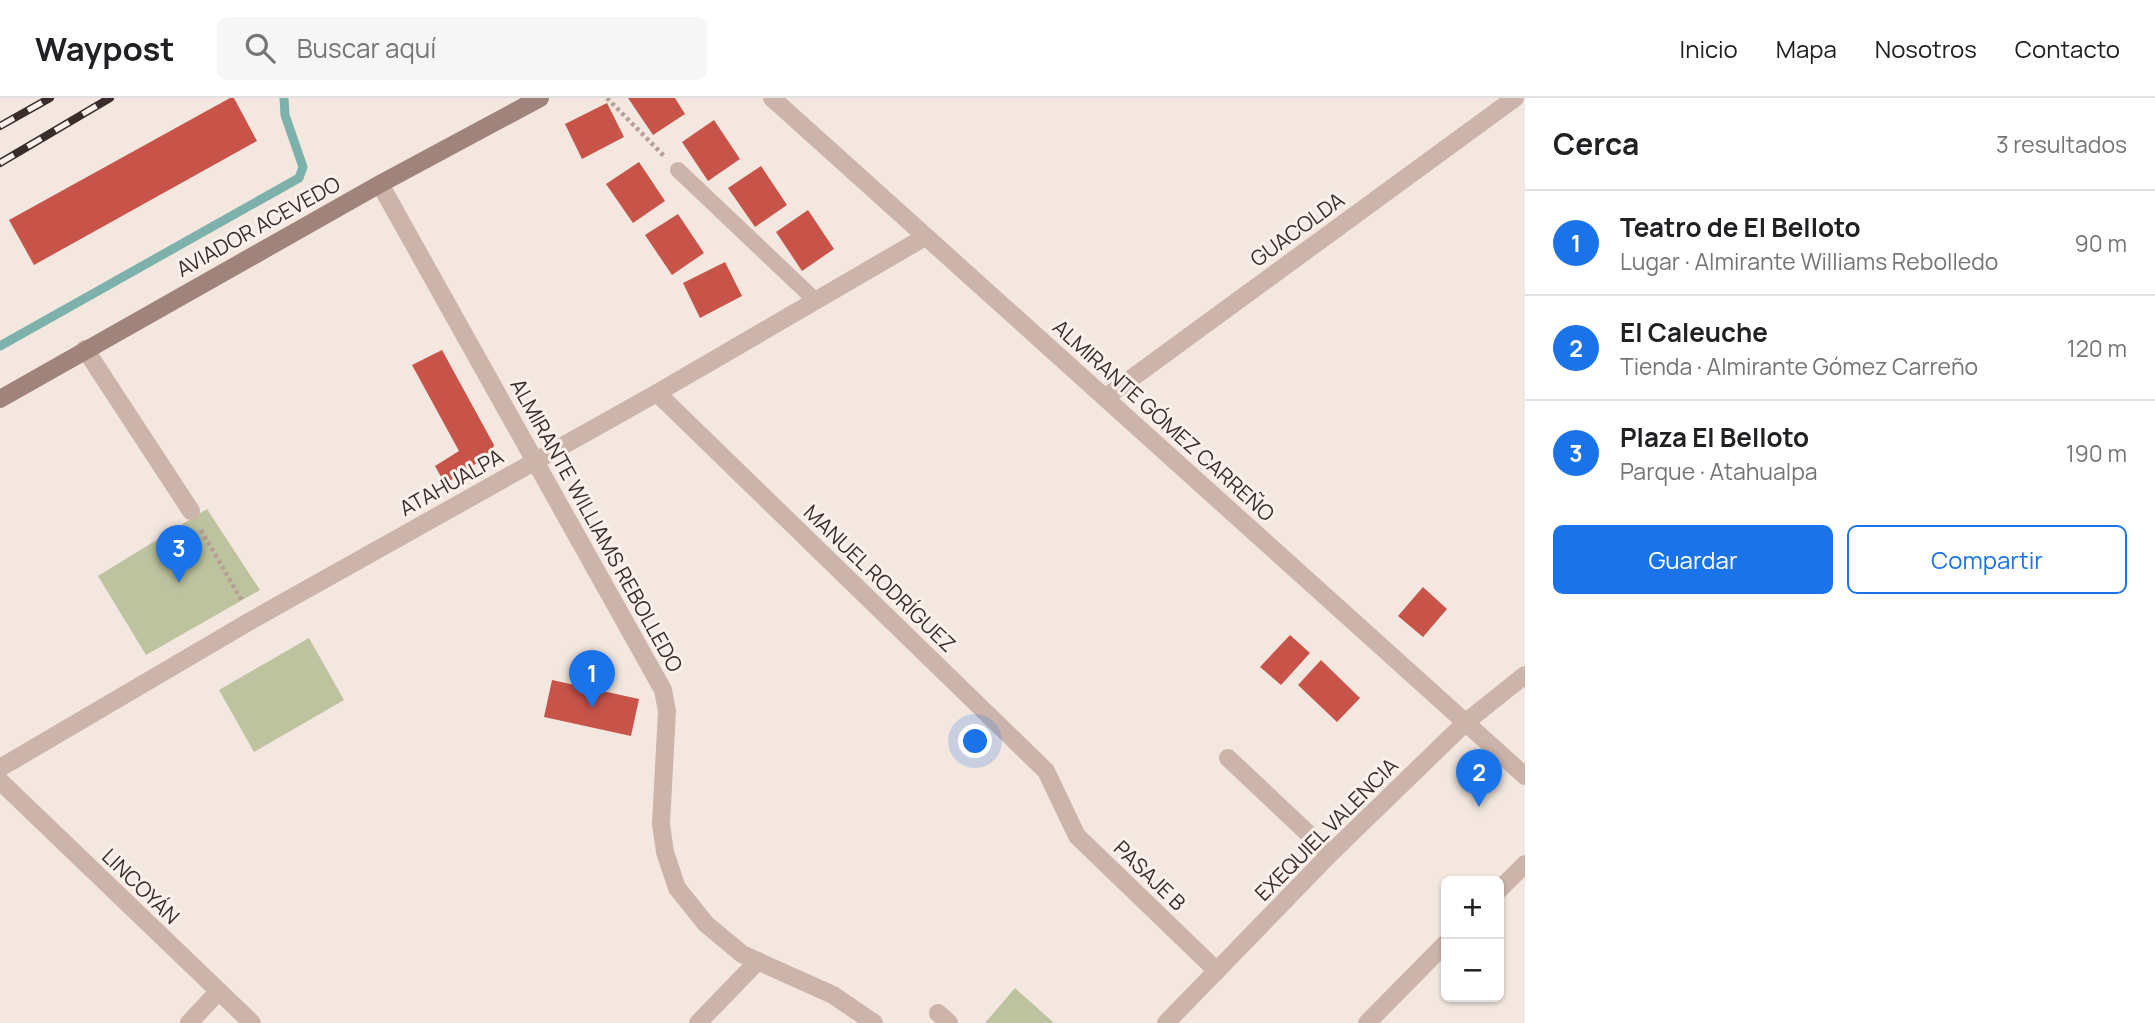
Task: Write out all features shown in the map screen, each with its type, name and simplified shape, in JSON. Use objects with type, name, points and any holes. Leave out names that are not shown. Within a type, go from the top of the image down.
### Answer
[{"type":"main road","name":"AVIADOR ACEVEDO","points":[[0,399],[380,184],[540,98]]},
{"type":"street","name":"ALMIRANTE GÓMEZ CARREÑO","points":[[772,98],[1525,776]]},
{"type":"street","points":[[1516,98],[1525,106]]},
{"type":"street","name":"GUACOLDA","points":[[1106,397],[1516,98]]},
{"type":"street","name":"ALMIRANTE WILLIAMS REBOLLEDO","points":[[380,184],[663,690],[667,711],[661,824],[665,852],[677,888],[706,924],[742,954],[833,995],[874,1023]]},
{"type":"street","name":"ATAHUALPA","points":[[0,768],[252,620],[657,393],[925,237]]},
{"type":"street","points":[[85,349],[191,511]]},
{"type":"street","name":"MANUEL RODRÍGUEZ","points":[[657,393],[1046,771],[1062,803]]},
{"type":"street","name":"EXEQUIEL VALENCIA","points":[[1166,1023],[1330,854],[1466,722],[1525,675]]},
{"type":"street","points":[[1228,758],[1330,854]]},
{"type":"street","name":"LINCOYÁN","points":[[0,781],[252,1023]]},
{"type":"street","name":"PASAJE B","points":[[1062,803],[1077,836],[1217,971]]},
{"type":"street","points":[[1504,885],[1525,864]]},
{"type":"street","points":[[1367,1023],[1441,948]]},
{"type":"street","points":[[698,1023],[758,961]]},
{"type":"street","points":[[189,1023],[218,992]]},
{"type":"lane","points":[[678,170],[816,301]]},
{"type":"path","points":[[607,98],[678,170]]},
{"type":"path","points":[[191,511],[252,620]]},
{"type":"green space","points":[[207,509],[260,590],[146,655],[98,576]]},
{"type":"green space","points":[[309,638],[344,700],[254,752],[219,690]]},
{"type":"green space","points":[[1015,988],[1054,1023],[985,1023]]},
{"type":"building","points":[[234,98],[257,141],[34,265],[9,220]]},
{"type":"building","points":[[628,98],[675,98],[685,114],[653,135]]},
{"type":"building","points":[[607,103],[624,137],[582,159],[565,124]]},
{"type":"building","points":[[714,120],[740,159],[708,181],[682,142]]},
{"type":"building","points":[[639,162],[665,201],[633,223],[606,184]]},
{"type":"building","points":[[761,166],[787,205],[755,227],[728,188]]},
{"type":"building","points":[[808,210],[834,249],[802,271],[776,232]]},
{"type":"building","points":[[678,214],[704,253],[672,275],[645,235]]},
{"type":"building","points":[[725,262],[742,296],[700,318],[683,283]]},
{"type":"building","points":[[442,350],[494,445],[491,454],[445,484],[435,466],[459,451],[412,365]]},
{"type":"building","points":[[1423,587],[1447,609],[1423,637],[1398,616]]},
{"type":"building","points":[[1290,635],[1310,653],[1281,685],[1260,667]]},
{"type":"building","points":[[1321,660],[1360,698],[1337,722],[1298,685]]},
{"type":"building","points":[[552,680],[639,699],[631,736],[544,717]]},
{"type":"waterway","points":[[0,346],[299,178],[303,167],[285,115],[284,98]]},
{"type":"railway","points":[[0,126],[50,98]]},
{"type":"railway","points":[[0,163],[110,98]]},
{"type":"place","name":"Plaza El Belloto","points":[[179,583]]},
{"type":"place","name":"Teatro de El Belloto","points":[[592,708]]},
{"type":"place","name":"El Caleuche","points":[[1479,807]]}]
